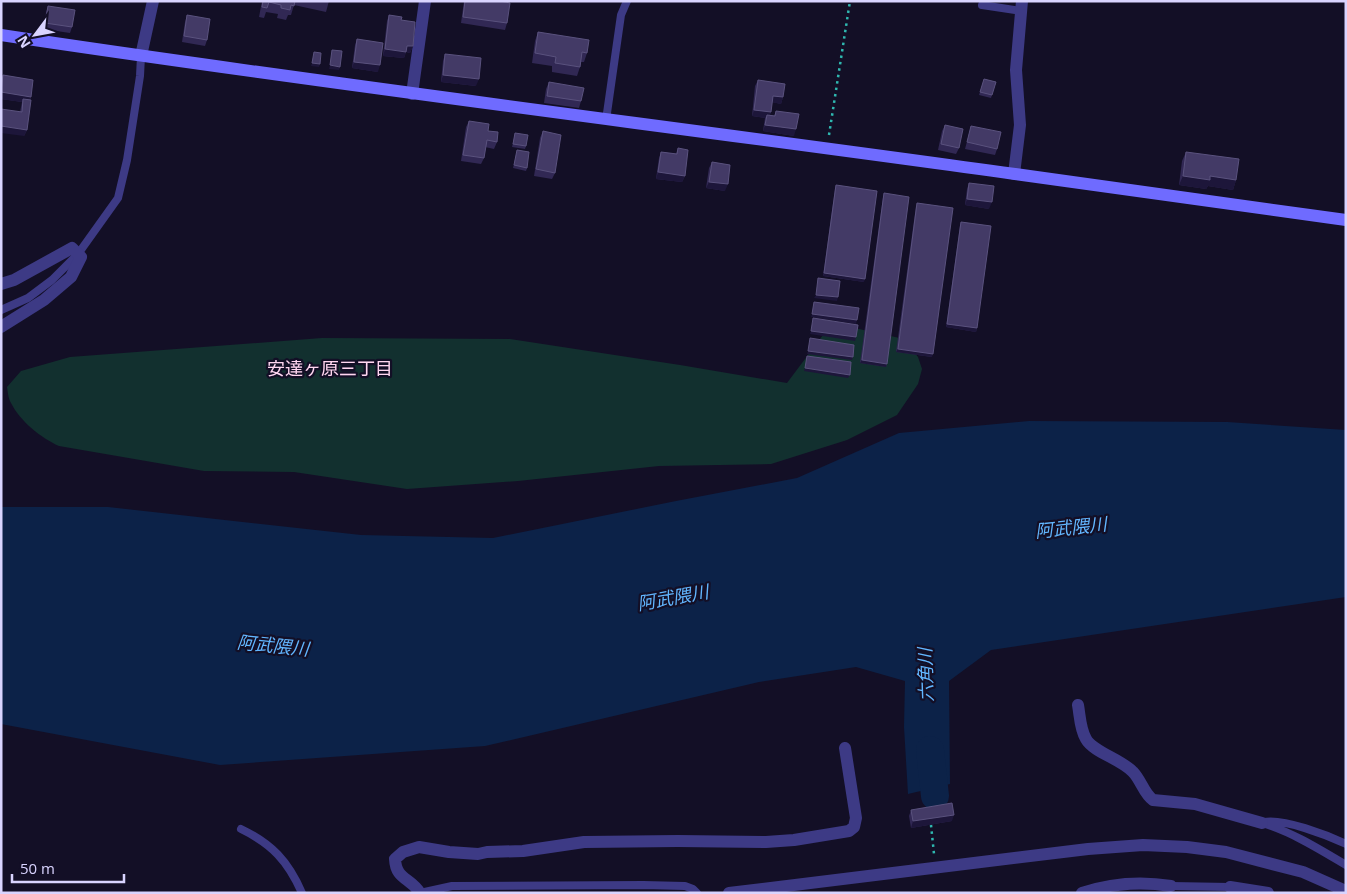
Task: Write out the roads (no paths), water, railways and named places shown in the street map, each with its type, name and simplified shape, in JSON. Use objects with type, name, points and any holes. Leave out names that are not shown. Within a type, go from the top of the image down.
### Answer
[{"type":"street","points":[[141,56],[153,1]]},
{"type":"street","points":[[412,94],[425,1]]},
{"type":"street","points":[[1014,174],[1020,125],[1016,70],[1021,6]]},
{"type":"street","points":[[1,34],[141,56],[412,94],[1346,220]]},
{"type":"street","points":[[1,284],[14,280],[72,248],[81,257],[71,277],[44,300],[1,328]]},
{"type":"street","points":[[1078,705],[1082,728],[1089,745],[1134,772],[1149,797],[1153,800],[1195,804],[1262,823]]},
{"type":"street","points":[[420,893],[415,885],[400,875],[396,868],[395,859],[403,852],[420,847],[478,854],[523,851],[584,842],[766,842],[794,840],[849,831],[854,827],[856,818],[845,748]]},
{"type":"street","points":[[729,893],[1088,849],[1143,845],[1187,846],[1246,856],[1303,872],[1346,891]]},
{"type":"street","points":[[1082,893],[1114,884],[1138,882],[1171,886]]},
{"type":"street","points":[[1233,890],[1268,893]]},
{"type":"lane","points":[[606,120],[621,15],[627,1]]},
{"type":"lane","points":[[982,5],[1021,6]]},
{"type":"lane","points":[[1,310],[28,298],[52,280],[78,254],[118,198],[127,160],[140,76],[141,56]]},
{"type":"lane","points":[[1262,823],[1272,820],[1325,834],[1346,844]]},
{"type":"lane","points":[[1262,823],[1298,837],[1346,865]]},
{"type":"lane","points":[[241,828],[260,838],[276,851],[293,874],[302,893]]},
{"type":"lane","points":[[420,893],[452,886],[643,885],[685,886],[693,889],[696,893]]},
{"type":"lane","points":[[1171,886],[1233,890]]},
{"type":"water","name":"阿武隈川","points":[[1029,421],[1227,422],[1346,430],[1346,597],[991,650],[949,681],[950,784],[908,794],[904,727],[905,681],[856,667],[759,682],[485,746],[220,765],[1,724],[1,507],[108,507],[361,535],[493,538],[797,478],[899,433]]},
{"type":"waterway","name":"六角川","points":[[930,750],[935,796]]},
{"type":"district","name":"安達ヶ原三丁目","points":[[330,369]]}]
